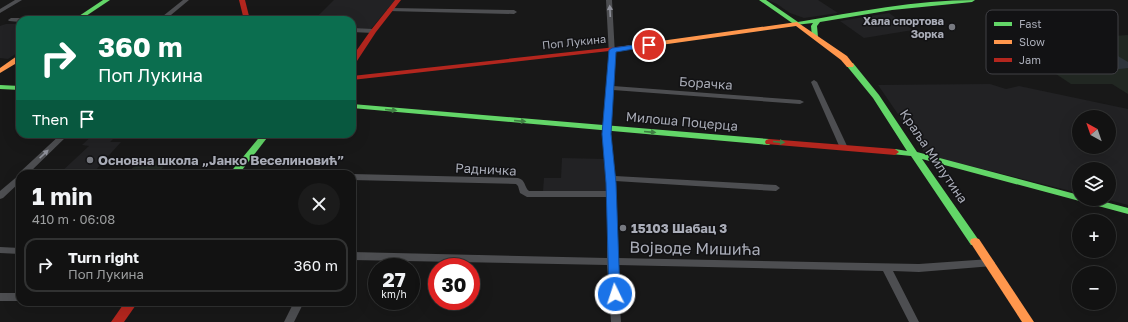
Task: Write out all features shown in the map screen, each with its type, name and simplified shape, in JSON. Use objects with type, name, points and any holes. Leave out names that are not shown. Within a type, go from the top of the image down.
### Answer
[{"type":"street","points":[[0,11],[19,0]]},
{"type":"street","points":[[82,16],[107,0]]},
{"type":"street","points":[[166,16],[186,0]]},
{"type":"street","points":[[242,0],[246,16]]},
{"type":"street","points":[[356,53],[398,0]]},
{"type":"street","points":[[609,0],[612,50],[611,88],[607,128],[611,178],[612,261],[616,322]]},
{"type":"street","name":"Краља Милутина","points":[[762,0],[837,52],[857,70],[886,108],[914,154],[990,263],[1028,322]]},
{"type":"street","name":"Поп Лукина","points":[[356,78],[612,50],[912,6],[972,0]]},
{"type":"street","points":[[390,10],[514,12]]},
{"type":"street","points":[[777,10],[816,21],[814,26],[815,37]]},
{"type":"street","points":[[11,20],[16,20]]},
{"type":"street","points":[[356,30],[373,31]]},
{"type":"street","points":[[0,71],[16,61]]},
{"type":"street","points":[[814,82],[844,148]]},
{"type":"street","points":[[0,87],[16,88]]},
{"type":"street","name":"Борачка","points":[[611,88],[800,102]]},
{"type":"street","name":"Милоша Поцерца","points":[[356,106],[914,154],[1072,197]]},
{"type":"street","points":[[27,170],[61,138]]},
{"type":"street","points":[[237,170],[263,138]]},
{"type":"street","points":[[933,180],[935,173],[939,169],[966,168]]},
{"type":"street","name":"Радничка","points":[[356,177],[518,181],[522,184],[523,191],[527,194],[611,194]]},
{"type":"street","points":[[611,178],[776,188]]},
{"type":"street","points":[[0,196],[16,181]]},
{"type":"street","name":"Милоша Поцерца","points":[[1108,206],[1128,211]]},
{"type":"street","points":[[0,250],[16,251]]},
{"type":"street","name":"Војводе Мишића","points":[[356,256],[919,268],[990,263]]},
{"type":"street","points":[[886,267],[914,322]]},
{"type":"street","points":[[0,297],[16,297]]},
{"type":"street","points":[[117,322],[129,306]]},
{"type":"street","points":[[289,322],[297,306]]},
{"type":"shaded area","points":[[334,0],[395,0],[370,30],[356,29],[356,16],[318,16]]},
{"type":"shaded area","points":[[767,0],[818,0],[838,13],[804,18],[790,13],[777,4]]},
{"type":"shaded area","points":[[889,13],[913,30],[864,38],[840,21]]},
{"type":"shaded area","points":[[6,24],[16,24],[16,54],[8,59],[0,58],[0,26]]},
{"type":"shaded area","points":[[1128,35],[1128,94],[1112,84],[1071,84],[1056,74],[1118,74],[1118,36]]},
{"type":"shaded area","points":[[1118,56],[1128,62],[1128,68],[1118,69]]},
{"type":"shaded area","points":[[990,84],[1006,89],[1019,86],[1128,109],[1128,205],[1116,202],[1116,162],[1072,162],[1072,191],[926,155],[878,85]]},
{"type":"shaded area","name":"Основна школа „Јанко Веселиновић”","points":[[90,138],[114,138],[110,142],[121,142],[96,170],[63,170],[89,146],[82,145]]},
{"type":"shaded area","points":[[172,157],[161,170],[130,170],[136,165],[151,164],[158,159]]},
{"type":"shaded area","points":[[562,158],[605,159],[607,192],[543,191],[544,178],[561,178]]},
{"type":"traffic: fast","points":[[82,16],[107,0]]},
{"type":"traffic: fast","points":[[762,0],[797,24],[892,8],[972,0]]},
{"type":"traffic: fast","points":[[815,37],[814,26],[818,20]]},
{"type":"traffic: fast","points":[[850,65],[876,97],[975,242]]},
{"type":"traffic: fast","points":[[0,87],[16,88]]},
{"type":"traffic: fast","points":[[356,106],[769,142]]},
{"type":"traffic: fast","points":[[237,170],[263,138]]},
{"type":"traffic: fast","points":[[895,152],[914,154],[1072,196]]},
{"type":"traffic: fast","points":[[1108,206],[1128,211]]},
{"type":"traffic: slow","points":[[625,48],[797,24],[844,58],[850,65]]},
{"type":"traffic: slow","points":[[0,71],[16,61]]},
{"type":"traffic: slow","points":[[975,242],[1028,322]]},
{"type":"traffic: jam","points":[[242,0],[246,16]]},
{"type":"traffic: jam","points":[[356,56],[373,31],[398,0]]},
{"type":"traffic: jam","points":[[356,78],[625,48]]},
{"type":"traffic: jam","points":[[769,142],[895,152]]},
{"type":"traffic: jam","points":[[117,322],[129,306]]},
{"type":"place","name":"Хала спортова Зорка","points":[[952,27]]},
{"type":"place","name":"Основна школа „Јанко Веселиновић”","points":[[90,160]]},
{"type":"place","name":"15103 Шабац 3","points":[[623,228]]},
{"type":"route","points":[[615,294],[612,261],[611,183],[607,134],[611,88],[612,50],[649,45]]}]
